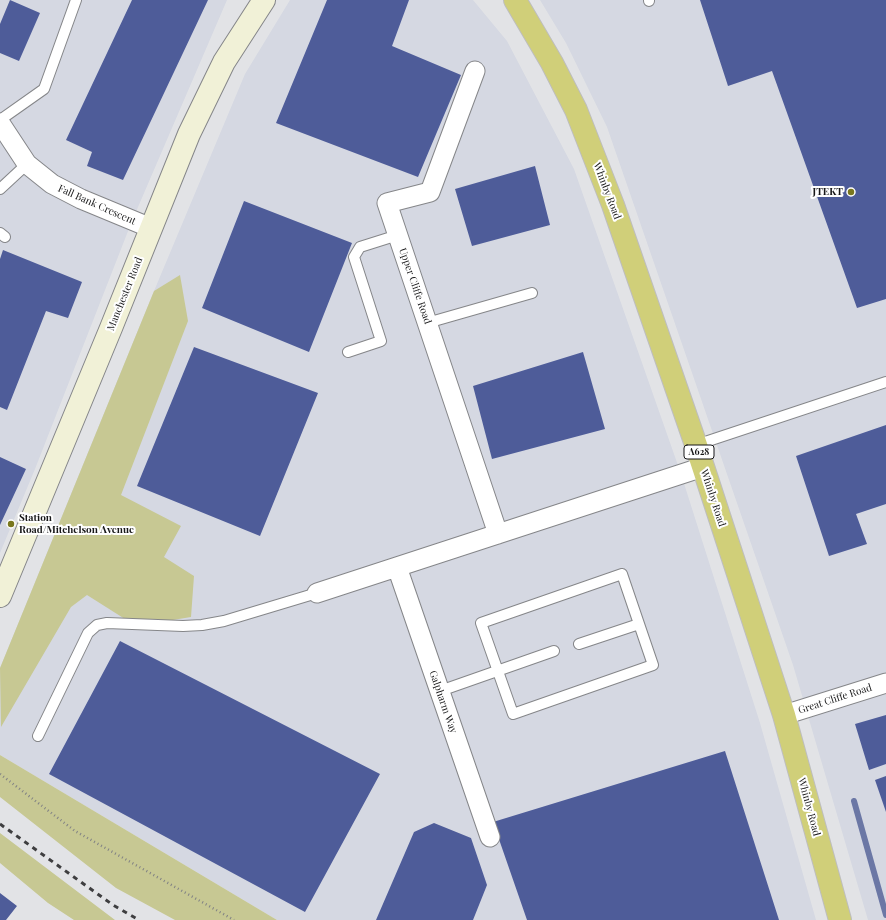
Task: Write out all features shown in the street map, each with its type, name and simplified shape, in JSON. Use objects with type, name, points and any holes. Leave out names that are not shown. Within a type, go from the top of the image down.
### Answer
[{"type":"highway","name":"Whinby Road","points":[[515,0],[552,63],[576,110],[613,205],[696,445],[784,715],[840,920]]},
{"type":"main road","name":"Manchester Road","points":[[0,596],[189,134],[221,69],[264,0]]},
{"type":"street","name":"Upper Cliffe Road","points":[[475,70],[430,192],[387,202],[498,534]]},
{"type":"street","name":"Fall Bank Crescent","points":[[0,123],[27,164],[52,184],[81,199],[151,228]]},
{"type":"street","points":[[317,593],[703,467]]},
{"type":"street","name":"Galpharm Way","points":[[397,567],[490,837]]},
{"type":"street","name":"Great Cliffe Road","points":[[784,715],[886,683]]},
{"type":"lane","points":[[0,120],[44,89],[76,0]]},
{"type":"lane","points":[[0,189],[27,164]]},
{"type":"lane","points":[[348,352],[381,342],[354,257],[360,247],[398,235]]},
{"type":"lane","points":[[427,323],[532,293]]},
{"type":"lane","points":[[696,445],[886,382]]},
{"type":"lane","points":[[622,574],[653,665],[513,714],[498,671],[481,623],[622,574]]},
{"type":"lane","points":[[38,736],[88,633],[97,625],[107,623],[182,626],[202,625],[224,621],[317,593]]},
{"type":"lane","points":[[579,644],[639,624]]},
{"type":"lane","points":[[440,691],[554,651]]},
{"type":"path","points":[[0,774],[75,831],[234,920]]},
{"type":"shaded area","points":[[0,0],[227,0],[132,221],[35,469],[0,553]]},
{"type":"shaded area","points":[[290,0],[473,0],[507,41],[574,169],[681,474],[760,723],[816,920],[277,920],[0,755],[0,668],[154,291],[245,74]]},
{"type":"shaded area","points":[[540,0],[886,0],[886,920],[868,920],[793,665],[607,127],[566,43]]},
{"type":"green space","points":[[180,275],[188,321],[121,495],[181,526],[164,557],[194,576],[191,617],[136,626],[87,595],[71,607],[1,727],[0,668],[154,291]]},
{"type":"green space","points":[[0,755],[277,920],[175,920],[116,888],[0,797]]},
{"type":"green space","points":[[0,833],[115,920],[74,920],[48,903],[0,863]]},
{"type":"building","points":[[10,0],[40,13],[19,61],[0,53],[0,24]]},
{"type":"building","points":[[132,0],[208,0],[123,180],[87,166],[92,152],[66,140]]},
{"type":"building","points":[[327,0],[409,0],[392,46],[461,75],[418,177],[276,123]]},
{"type":"building","name":"JTEKT","points":[[700,0],[886,0],[886,299],[857,308],[772,71],[728,86]]},
{"type":"building","points":[[535,166],[550,225],[472,246],[455,189]]},
{"type":"building","points":[[244,201],[352,243],[309,352],[202,308]]},
{"type":"building","points":[[3,250],[82,282],[68,318],[46,311],[7,410],[0,407],[0,259]]},
{"type":"building","points":[[194,347],[318,393],[260,536],[137,486]]},
{"type":"building","points":[[583,352],[605,429],[492,459],[473,386]]},
{"type":"building","points":[[886,425],[886,504],[856,514],[867,544],[829,556],[796,456]]},
{"type":"building","points":[[0,457],[26,469],[0,525]]},
{"type":"building","points":[[120,641],[380,774],[305,912],[49,774]]},
{"type":"building","points":[[886,715],[886,764],[869,770],[855,724]]},
{"type":"building","points":[[725,751],[779,920],[527,920],[493,822]]},
{"type":"building","points":[[886,776],[886,812],[875,780]]},
{"type":"building","points":[[434,823],[471,838],[487,885],[473,920],[376,920],[414,832]]},
{"type":"building","points":[[0,893],[17,906],[6,920],[0,920]]},
{"type":"waterway","points":[[854,801],[886,915]]},
{"type":"railway","points":[[0,824],[113,905],[139,920]]},
{"type":"place","name":"JTEKT","points":[[851,192]]},
{"type":"place","name":"Station Road/Mitchelson Avenue","points":[[11,524]]}]
